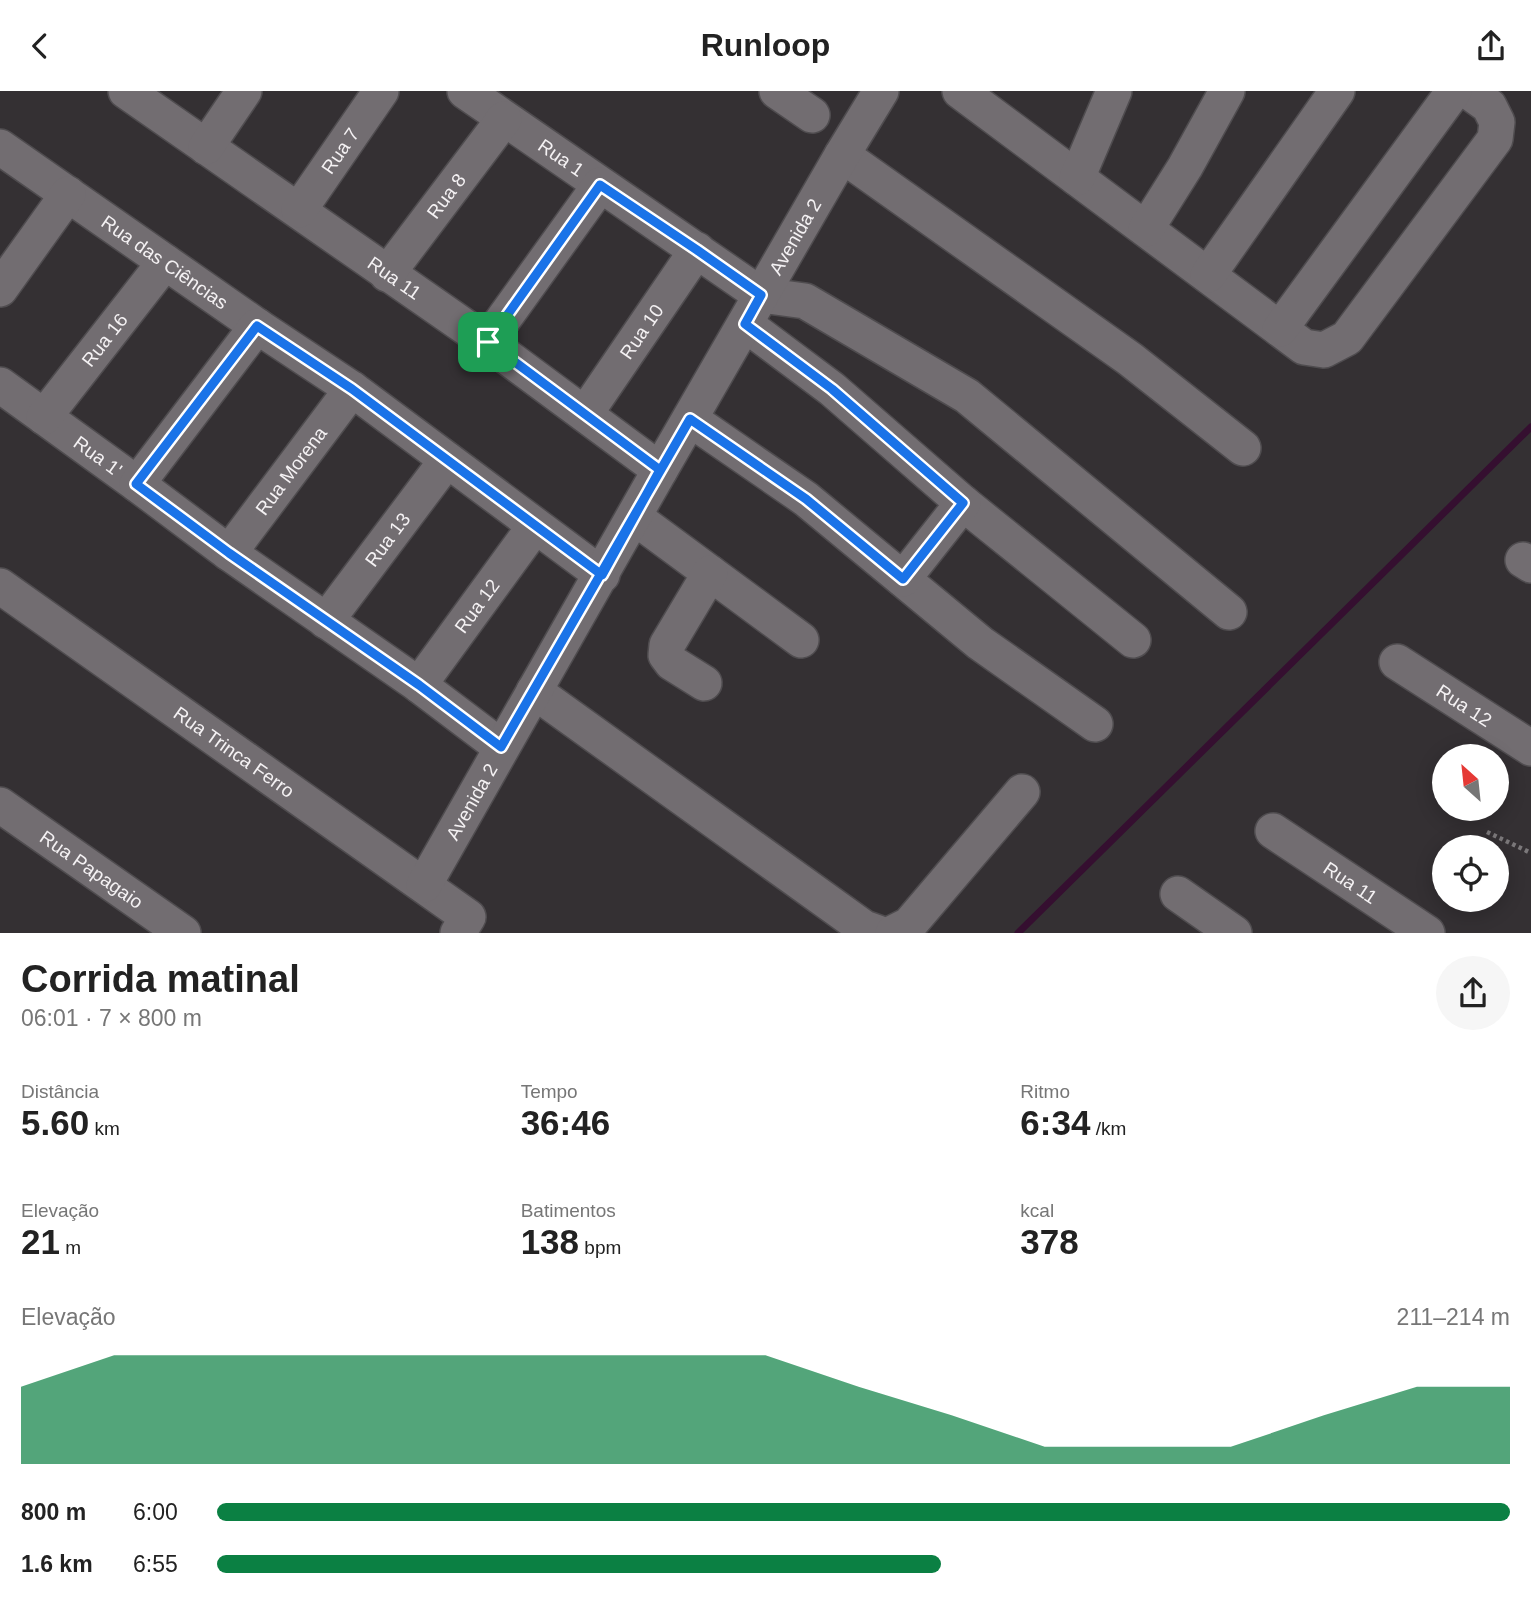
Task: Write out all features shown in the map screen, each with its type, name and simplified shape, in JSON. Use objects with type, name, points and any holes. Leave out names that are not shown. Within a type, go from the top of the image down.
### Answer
[{"type":"street","name":"Rua 11","points":[[126,91],[488,342],[660,470]]},
{"type":"street","points":[[206,147],[244,91]]},
{"type":"street","name":"Rua 7","points":[[299,210],[381,91]]},
{"type":"street","name":"Rua 1","points":[[465,91],[697,250],[832,389],[963,503],[1133,640]]},
{"type":"street","points":[[777,91],[812,115]]},
{"type":"street","points":[[960,91],[1304,347],[1324,351],[1347,338],[1495,139],[1497,122],[1489,106],[1468,91]]},
{"type":"street","points":[[1077,178],[1114,91]]},
{"type":"street","points":[[1146,229],[1185,167],[1227,91]]},
{"type":"street","points":[[1208,275],[1337,91]]},
{"type":"street","points":[[1280,329],[1454,91]]},
{"type":"street","name":"Avenida 2","points":[[424,885],[842,155],[874,94]]},
{"type":"street","name":"Rua 8","points":[[387,274],[504,119]]},
{"type":"street","name":"Rua das Ciências","points":[[0,147],[352,389],[602,575]]},
{"type":"street","points":[[842,155],[1130,359],[1243,448]]},
{"type":"street","points":[[488,342],[600,185]]},
{"type":"street","points":[[0,289],[68,194]]},
{"type":"street","name":"Rua 10","points":[[585,414],[697,250]]},
{"type":"street","name":"Rua 16","points":[[44,417],[164,262]]},
{"type":"street","points":[[753,310],[805,301],[967,396],[1229,612]]},
{"type":"street","points":[[136,484],[257,326]]},
{"type":"street","name":"Rua 1'","points":[[0,385],[229,553],[419,685],[501,747]]},
{"type":"street","name":"Rua Morena","points":[[229,553],[352,389]]},
{"type":"street","points":[[690,419],[806,499],[980,643],[1095,724]]},
{"type":"street","name":"Rua 13","points":[[326,621],[447,460]]},
{"type":"street","points":[[903,579],[963,503]]},
{"type":"street","points":[[634,517],[801,640]]},
{"type":"street","name":"Rua 12","points":[[419,685],[535,526]]},
{"type":"street","points":[[704,683],[672,663],[666,655],[667,645],[709,573]]},
{"type":"street","name":"Rua Trinca Ferro","points":[[0,586],[424,885],[463,925]]},
{"type":"street","name":"Rua 12","points":[[1397,662],[1531,748]]},
{"type":"street","points":[[534,691],[864,928],[878,933]]},
{"type":"street","points":[[893,933],[909,925],[1022,792]]},
{"type":"street","name":"Rua Papagaio","points":[[0,805],[183,933]]},
{"type":"street","name":"Rua 11","points":[[1273,831],[1427,933]]},
{"type":"street","points":[[1178,894],[1234,933]]},
{"type":"path","points":[[1487,832],[1531,853]]},
{"type":"waterway","points":[[1018,933],[1531,427]]},
{"type":"route","points":[[488,342],[600,185],[761,295],[745,324],[832,389],[963,503],[903,579],[806,499],[690,419],[602,575],[501,747],[419,685],[229,553],[136,484],[257,326],[352,389],[602,575],[660,470],[488,342]]}]
